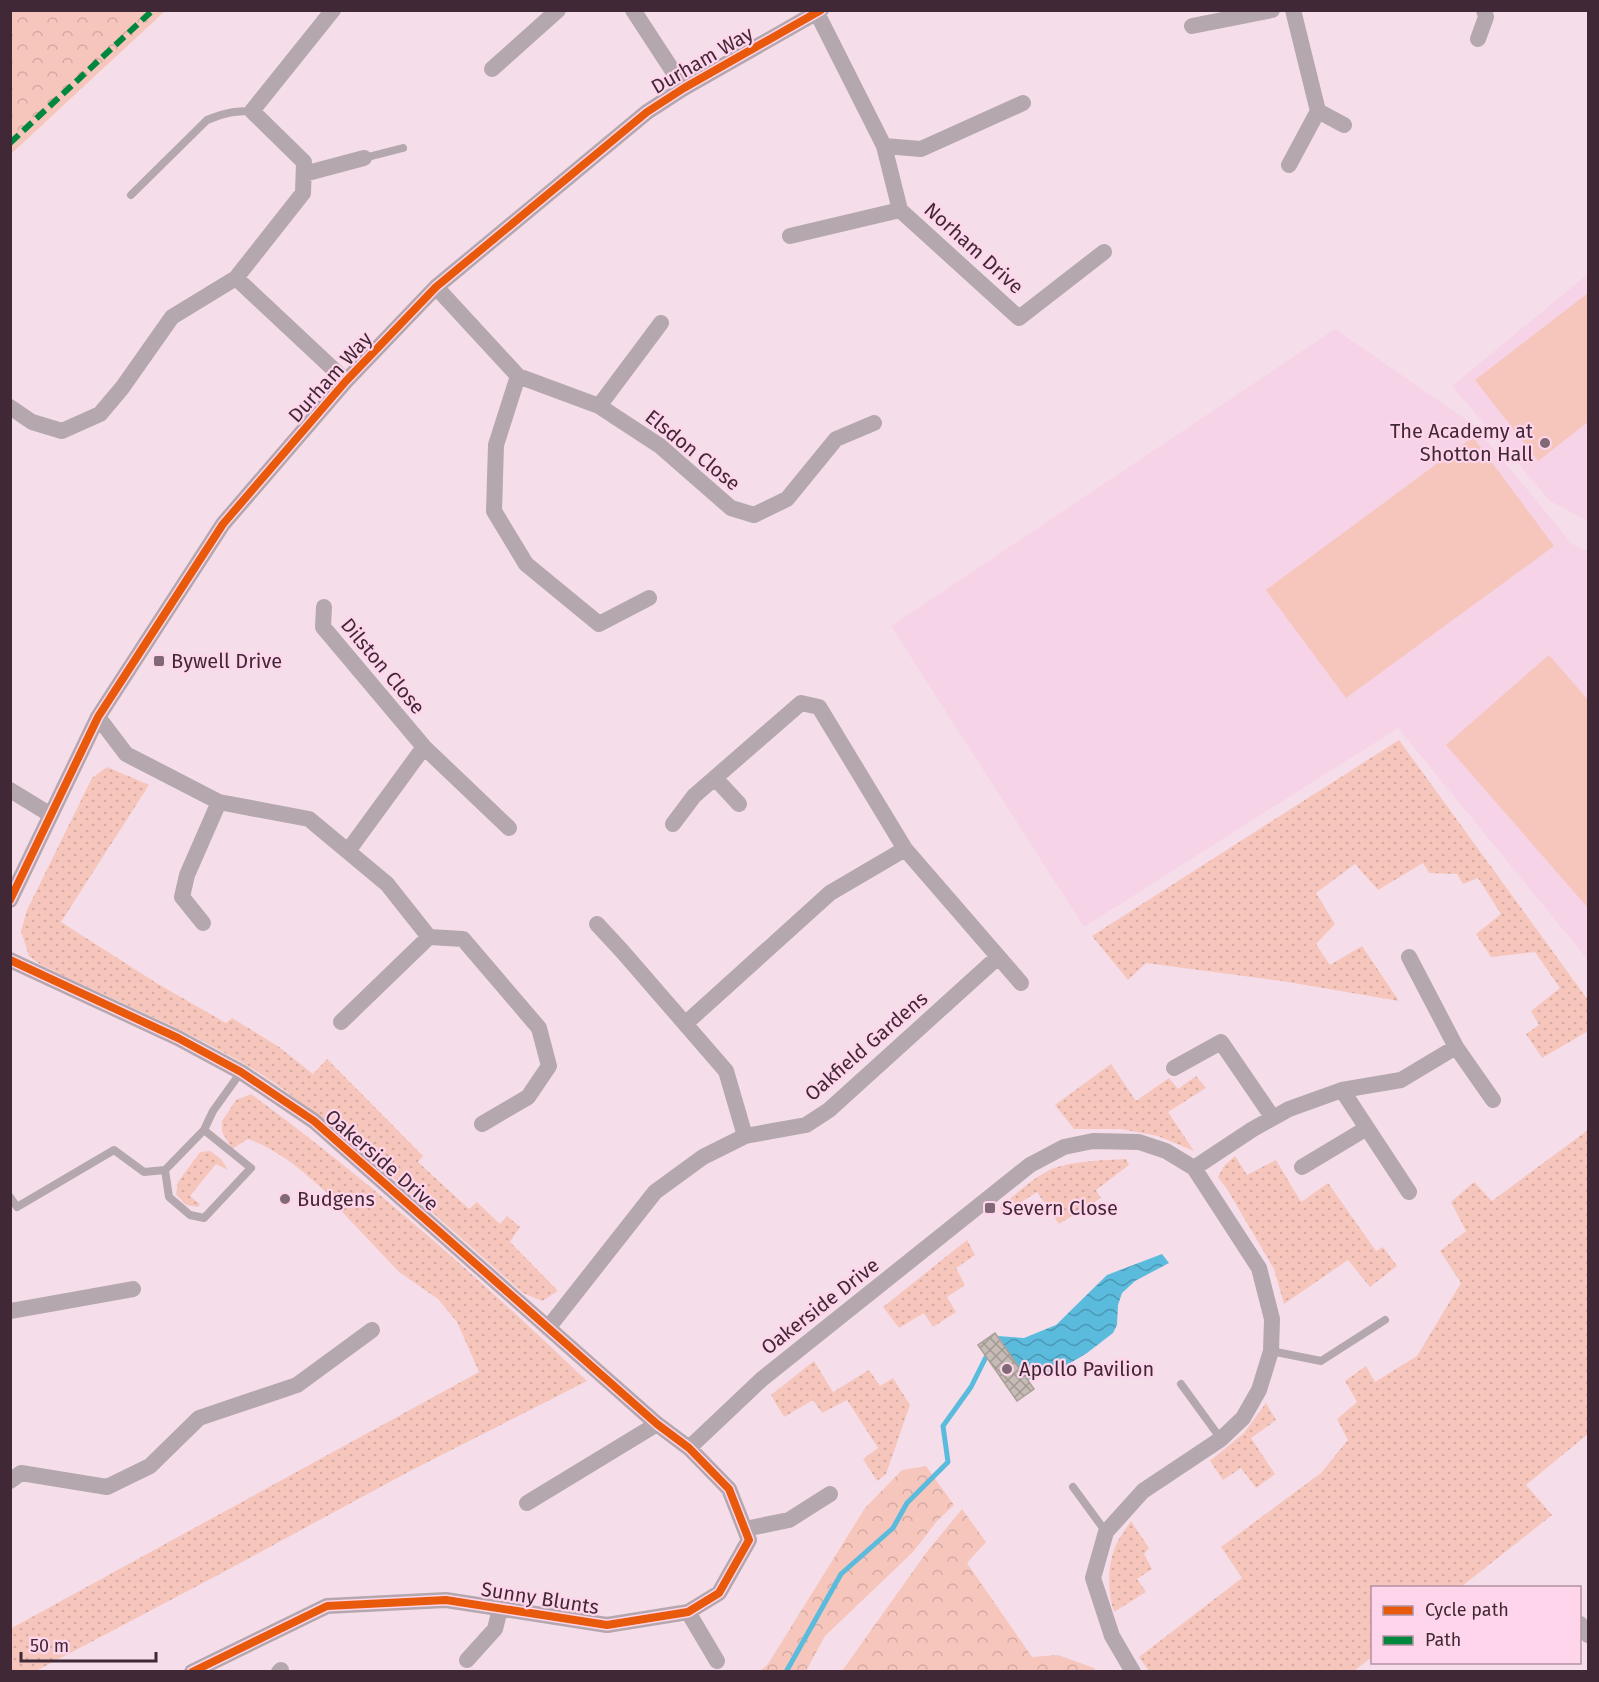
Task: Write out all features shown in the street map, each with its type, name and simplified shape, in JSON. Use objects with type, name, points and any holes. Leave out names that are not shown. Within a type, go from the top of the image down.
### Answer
[{"type":"street","points":[[10,406],[32,422],[62,431],[100,414],[122,388],[172,317],[237,278],[303,193],[304,162],[252,111],[333,10]]},
{"type":"street","points":[[492,69],[558,10]]},
{"type":"street","points":[[633,10],[684,88]]},
{"type":"street","points":[[1192,26],[1272,10]]},
{"type":"street","points":[[1288,165],[1318,111],[1293,10]]},
{"type":"street","points":[[1478,39],[1486,17],[1484,10]]},
{"type":"street","name":"Durham Way","points":[[10,900],[98,717],[223,524],[346,381],[436,286],[647,112],[684,88],[819,12]]},
{"type":"street","name":"Norham Drive","points":[[819,12],[884,146],[900,210],[1019,318],[1104,252]]},
{"type":"street","points":[[884,146],[921,150],[1023,103]]},
{"type":"street","points":[[1318,111],[1344,125]]},
{"type":"street","points":[[304,174],[364,158]]},
{"type":"street","name":"Norham Drive","points":[[790,236],[900,210]]},
{"type":"street","points":[[237,278],[346,381]]},
{"type":"street","name":"Elsdon Close","points":[[436,286],[518,376],[599,406],[660,446],[731,508],[754,516],[787,500],[836,439],[874,423]]},
{"type":"street","points":[[599,406],[661,323]]},
{"type":"street","points":[[518,376],[496,446],[494,511],[526,564],[599,624],[649,598]]},
{"type":"street","name":"Dilston Close","points":[[324,607],[323,627],[424,747],[509,828]]},
{"type":"street","points":[[673,824],[694,796],[801,703],[819,707],[905,849],[1021,983]]},
{"type":"street","points":[[98,717],[126,754],[219,802],[309,819],[387,884],[429,937]]},
{"type":"street","points":[[348,851],[424,747]]},
{"type":"street","points":[[715,778],[739,804]]},
{"type":"street","points":[[10,790],[51,815]]},
{"type":"street","points":[[203,924],[182,897],[187,875],[219,802]]},
{"type":"street","points":[[685,1023],[830,893],[905,849]]},
{"type":"street","points":[[597,924],[726,1071],[745,1136]]},
{"type":"street","points":[[341,1022],[429,937],[463,939],[539,1028],[549,1066],[528,1097],[482,1124]]},
{"type":"street","name":"Oakfield Gardens","points":[[548,1328],[655,1192],[703,1157],[745,1136],[806,1125],[829,1110],[998,957]]},
{"type":"street","points":[[1409,957],[1456,1047],[1493,1100]]},
{"type":"street","name":"Oakerside Drive","points":[[10,960],[178,1038],[241,1072],[314,1121],[657,1424],[689,1448],[762,1379],[1030,1165],[1064,1147],[1093,1142],[1139,1142],[1166,1151],[1194,1168],[1259,1268],[1272,1318],[1271,1351],[1259,1389],[1243,1418],[1221,1439],[1143,1491],[1106,1532],[1093,1578],[1112,1636],[1133,1671]]},
{"type":"street","points":[[1174,1068],[1221,1042],[1273,1118]]},
{"type":"street","points":[[1194,1168],[1253,1129],[1289,1109],[1342,1090],[1401,1080],[1456,1047]]},
{"type":"street","points":[[1342,1090],[1409,1192]]},
{"type":"street","points":[[1302,1167],[1367,1128]]},
{"type":"street","points":[[10,1311],[133,1289]]},
{"type":"street","points":[[10,1481],[21,1473],[107,1487],[150,1467],[199,1418],[297,1385],[372,1329]]},
{"type":"street","points":[[527,1503],[657,1424]]},
{"type":"street","points":[[689,1448],[729,1489],[745,1529],[789,1520],[830,1494]]},
{"type":"street","name":"Sunny Blunts","points":[[196,1671],[327,1606],[446,1599],[607,1625],[688,1612],[719,1593],[749,1540],[745,1529]]},
{"type":"street","points":[[467,1659],[495,1629],[500,1609]]},
{"type":"street","points":[[688,1612],[717,1660]]},
{"type":"lane","points":[[131,195],[207,120],[222,113],[252,111]]},
{"type":"lane","points":[[364,158],[403,148]]},
{"type":"lane","points":[[10,1197],[17,1207],[114,1150],[144,1172],[165,1170],[204,1130],[213,1111],[241,1072]]},
{"type":"lane","points":[[165,1170],[169,1197],[190,1215],[204,1218],[250,1168],[204,1130]]},
{"type":"lane","points":[[1271,1351],[1321,1361],[1385,1320]]},
{"type":"lane","points":[[1181,1384],[1221,1439]]},
{"type":"lane","points":[[1073,1487],[1106,1532]]},
{"type":"shaded area","name":"The Academy at Shotton Hall","points":[[1588,274],[1588,521],[1550,501],[1452,386]]},
{"type":"shaded area","points":[[1335,329],[1474,425],[1572,544],[1588,551],[1588,960],[1398,728],[1084,927],[891,626]]},
{"type":"green space","points":[[11,10],[165,10],[165,11],[11,154]]},
{"type":"green space","points":[[1588,293],[1588,422],[1538,461],[1475,380]]},
{"type":"green space","points":[[1473,437],[1554,546],[1346,698],[1266,590]]},
{"type":"green space","points":[[1549,655],[1588,700],[1588,908],[1446,745]]},
{"type":"green space","points":[[1399,740],[1588,1000],[1588,1031],[1542,1058],[1526,1034],[1539,1025],[1531,1011],[1560,988],[1535,952],[1491,957],[1476,934],[1501,914],[1478,878],[1463,884],[1457,874],[1429,873],[1423,863],[1378,890],[1355,864],[1316,893],[1335,924],[1316,944],[1330,965],[1362,946],[1399,1001],[1282,981],[1146,963],[1128,980],[1092,936]]},
{"type":"green space","points":[[107,767],[149,785],[61,922],[158,984],[226,1023],[232,1018],[279,1047],[313,1074],[327,1059],[423,1156],[418,1162],[469,1209],[477,1202],[500,1224],[507,1216],[520,1227],[510,1242],[558,1291],[542,1301],[523,1293],[381,1167],[382,1161],[370,1151],[363,1153],[299,1101],[258,1072],[178,1029],[41,965],[29,956],[21,931],[27,910],[92,778]]},
{"type":"green space","points":[[1111,1064],[1136,1101],[1169,1078],[1178,1089],[1196,1076],[1206,1088],[1168,1112],[1194,1151],[1158,1136],[1121,1129],[1074,1129],[1055,1105]]},
{"type":"green space","points":[[251,1094],[339,1161],[424,1232],[587,1381],[410,1471],[36,1671],[11,1671],[10,1629],[479,1372],[457,1322],[438,1299],[399,1272],[329,1198],[327,1193],[271,1149],[248,1139],[232,1149],[222,1132],[222,1121],[236,1100]]},
{"type":"green space","points":[[1588,1130],[1588,1434],[1526,1485],[1552,1515],[1462,1586],[1371,1586],[1371,1658],[1354,1671],[1149,1671],[1139,1657],[1242,1578],[1221,1547],[1321,1473],[1348,1440],[1337,1419],[1357,1402],[1345,1381],[1366,1366],[1375,1382],[1417,1356],[1461,1283],[1440,1251],[1466,1231],[1451,1202],[1474,1182],[1492,1201]]},
{"type":"green space","points":[[210,1151],[221,1159],[228,1170],[216,1164],[190,1196],[200,1204],[198,1207],[186,1205],[176,1194],[178,1182],[200,1152]]},
{"type":"green space","points":[[1235,1156],[1247,1175],[1276,1160],[1301,1202],[1328,1183],[1376,1251],[1383,1247],[1397,1266],[1370,1287],[1348,1260],[1284,1304],[1274,1269],[1218,1177],[1224,1166]]},
{"type":"green space","points":[[1126,1159],[1129,1165],[1096,1190],[1101,1198],[1059,1224],[1037,1192],[1003,1214],[1000,1207],[1034,1180],[1054,1168],[1085,1162]]},
{"type":"green space","points":[[967,1240],[975,1255],[956,1268],[965,1285],[947,1297],[956,1312],[933,1327],[924,1313],[899,1328],[883,1307]]},
{"type":"green space","points":[[814,1361],[833,1392],[869,1370],[880,1386],[893,1378],[910,1405],[886,1474],[877,1481],[863,1459],[878,1448],[847,1400],[822,1413],[813,1400],[784,1417],[771,1395]]},
{"type":"green space","points":[[1266,1403],[1276,1420],[1251,1438],[1275,1474],[1256,1488],[1241,1468],[1223,1480],[1210,1461],[1244,1433]]},
{"type":"green space","points":[[926,1466],[954,1505],[937,1521],[913,1552],[825,1636],[806,1671],[760,1671],[768,1664],[865,1508],[902,1470]]},
{"type":"green space","points":[[962,1509],[986,1542],[967,1563],[1032,1657],[1058,1655],[1094,1668],[1096,1671],[842,1671],[926,1553]]},
{"type":"green space","points":[[1131,1521],[1149,1548],[1144,1554],[1152,1569],[1137,1579],[1146,1592],[1114,1612],[1109,1586],[1110,1567],[1114,1549]]},
{"type":"water","points":[[1162,1254],[1169,1263],[1135,1281],[1122,1293],[1118,1305],[1117,1325],[1113,1333],[1087,1353],[1055,1372],[1027,1380],[998,1336],[1024,1338],[1056,1325],[1107,1275]]},
{"type":"building","name":"Apollo Pavilion","points":[[995,1333],[1034,1389],[1017,1401],[978,1345]]},
{"type":"waterway","points":[[786,1672],[841,1574],[893,1528],[907,1503],[948,1462],[943,1426],[971,1387],[986,1357],[990,1354]]},
{"type":"marked path","points":[[10,143],[153,10]]},
{"type":"cycle path","points":[[10,900],[98,717],[223,524],[346,381],[436,287],[647,112],[684,88],[821,10]]},
{"type":"cycle path","points":[[10,960],[178,1038],[241,1072],[314,1121],[657,1424],[689,1448],[729,1489],[749,1540],[719,1593],[688,1612],[607,1625],[446,1600],[327,1606],[192,1672]]},
{"type":"place","name":"The Academy at Shotton Hall","points":[[1545,443]]},
{"type":"place","name":"Bywell Drive","points":[[159,661]]},
{"type":"place","name":"Budgens","points":[[285,1199]]},
{"type":"place","name":"Severn Close","points":[[990,1208]]},
{"type":"place","name":"Apollo Pavilion","points":[[1007,1369]]}]
